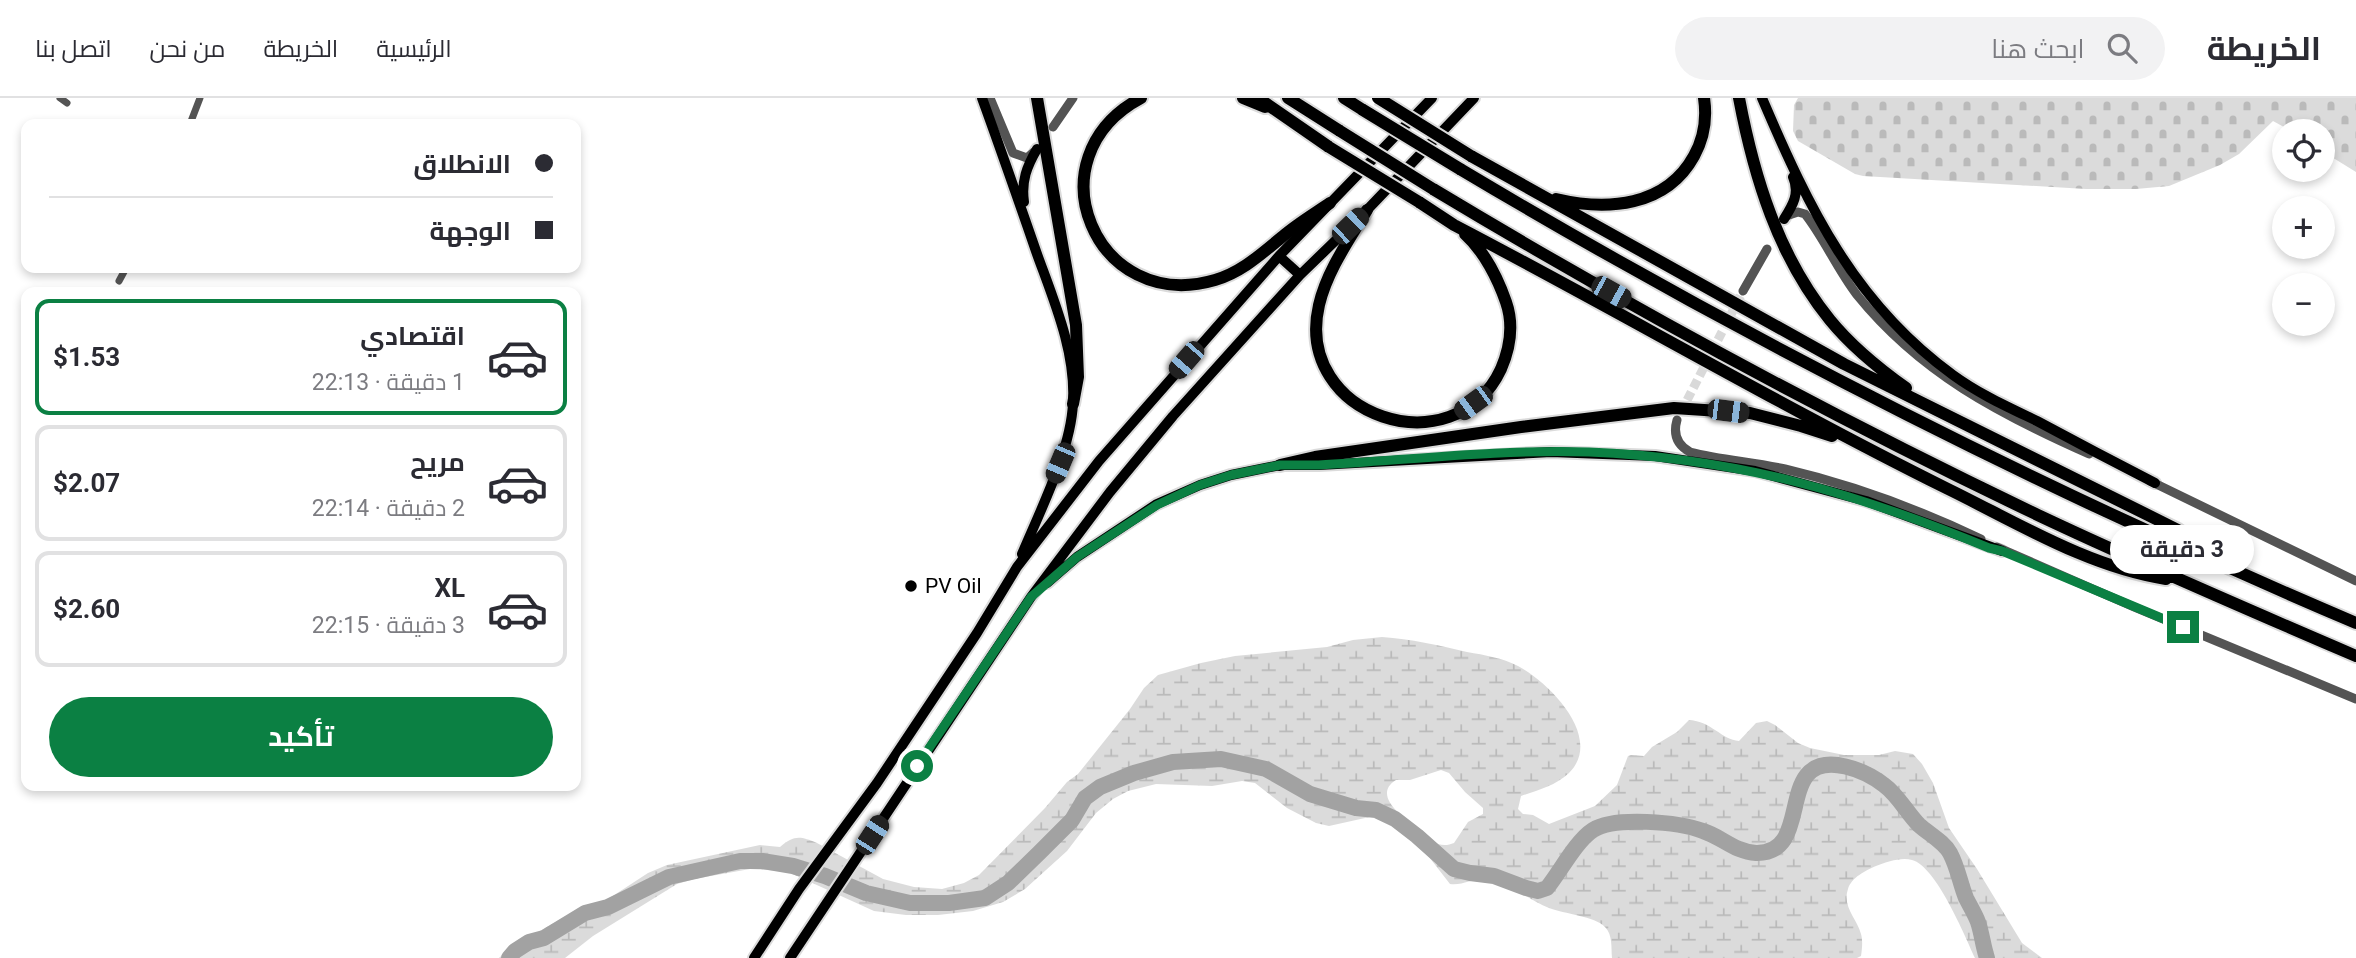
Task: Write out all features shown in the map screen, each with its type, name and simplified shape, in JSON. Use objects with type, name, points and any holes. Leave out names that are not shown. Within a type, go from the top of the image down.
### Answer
[{"type":"highway","points":[[982,98],[1063,331],[1070,361],[1073,404]]},
{"type":"highway","points":[[1017,567],[1060,463],[1078,377],[1076,326],[1037,98]]},
{"type":"highway","points":[[1140,98],[1122,109],[1104,127],[1091,149],[1084,176],[1086,214],[1106,250],[1130,271],[1147,279],[1175,285],[1215,280],[1249,264],[1330,203]]},
{"type":"highway","points":[[1243,98],[1280,112]]},
{"type":"highway","points":[[1258,98],[1329,147],[1454,225],[1864,447],[2053,541],[2142,575],[2184,582]]},
{"type":"highway","points":[[1287,98],[1433,189],[1586,279],[1822,407],[2043,517],[2184,582],[2356,656]]},
{"type":"highway","points":[[1344,98],[1634,271],[1840,382],[1951,438],[2232,570],[2356,623]]},
{"type":"highway","points":[[1378,98],[1471,156],[1844,364],[2178,530],[2206,548],[2232,570]]},
{"type":"highway","points":[[754,958],[799,889],[877,783],[977,633],[1017,567],[1108,451],[1279,256],[1432,98]]},
{"type":"highway","points":[[790,958],[1031,597],[1133,464],[1300,275],[1367,210],[1474,98]]},
{"type":"highway","points":[[1542,196],[1581,204],[1605,205],[1639,201],[1660,191],[1678,177],[1698,149],[1704,127],[1704,98]]},
{"type":"highway","points":[[1739,98],[1752,163],[1760,188],[1801,278],[1829,319],[1852,345],[1931,407]]},
{"type":"highway","points":[[1762,98],[1785,152],[1849,271],[1883,312],[1915,344],[1976,390],[2155,483]]},
{"type":"highway","points":[[1030,232],[1023,182],[1037,149]]},
{"type":"highway","points":[[1785,152],[1796,191],[1796,197],[1785,218]]},
{"type":"highway","points":[[1367,210],[1326,281],[1318,305],[1316,330],[1325,366],[1338,387],[1354,403],[1371,414],[1393,421],[1439,419],[1461,412],[1485,394],[1506,357],[1511,333],[1509,311],[1502,292],[1488,264],[1470,239],[1454,225]]},
{"type":"highway","points":[[1279,256],[1300,275]]},
{"type":"highway","points":[[1031,597],[1077,557],[1131,520],[1170,498],[1231,475],[1315,457],[1674,408],[1750,413],[1801,426],[1864,447]]},
{"type":"highway","points":[[1280,465],[1551,452],[1675,458],[1755,471],[1831,490],[2002,551]]},
{"type":"street","points":[[193,119],[200,98]]},
{"type":"street","points":[[990,98],[1013,153],[1027,158],[1037,149]]},
{"type":"street","points":[[1053,127],[1073,98]]},
{"type":"street","points":[[1785,218],[1798,212],[1807,216],[1839,270],[1871,311],[1907,347],[1953,384],[2028,427],[2155,483],[2356,581]]},
{"type":"street","points":[[1743,291],[1767,250]]},
{"type":"street","points":[[119,281],[123,273]]},
{"type":"street","points":[[1677,420],[1676,439],[1690,452],[1787,470],[1861,490],[1929,515],[2002,551],[2356,699]]},
{"type":"green space","points":[[1798,98],[2356,98],[2356,172],[2335,159],[2335,119],[2272,119],[2239,154],[2220,165],[2169,186],[2086,189],[1863,176],[1798,141],[1793,131],[1794,105]]},
{"type":"green space","points":[[1382,637],[1403,639],[1493,657],[1518,666],[1544,685],[1569,713],[1577,728],[1580,744],[1578,759],[1569,773],[1540,790],[1521,796],[1518,809],[1523,814],[1533,815],[1549,824],[1595,806],[1617,785],[1628,756],[1644,756],[1689,720],[1697,721],[1739,741],[1756,723],[1767,721],[1798,743],[1810,748],[1844,755],[1879,755],[1895,751],[1913,754],[1933,783],[1949,828],[2022,943],[2042,958],[1975,958],[1949,903],[1931,875],[1921,865],[1903,859],[1872,868],[1859,875],[1850,885],[1847,902],[1862,939],[1861,956],[1857,958],[1612,958],[1609,934],[1600,923],[1549,908],[1507,885],[1492,880],[1450,884],[1422,848],[1383,819],[1374,816],[1329,826],[1316,823],[1287,808],[1255,783],[1242,781],[1212,786],[1156,784],[1128,791],[1096,813],[1067,851],[1025,889],[1003,902],[973,911],[906,915],[874,911],[786,871],[750,869],[677,884],[593,936],[565,958],[499,958],[518,940],[533,935],[564,917],[602,903],[648,873],[667,865],[760,845],[780,847],[797,838],[817,843],[883,879],[914,887],[942,889],[964,883],[979,875],[1067,782],[1078,774],[1144,688],[1158,675],[1235,656],[1327,647],[1353,640]],"holes":[[[1441,770],[1449,773],[1483,808],[1483,814],[1468,822],[1454,843],[1442,845],[1429,838],[1397,811],[1388,799],[1387,792],[1396,780],[1410,780]]]},
{"type":"waterway","points":[[509,958],[529,942],[544,938],[585,913],[608,907],[669,877],[740,861],[793,866],[866,893],[910,903],[949,903],[985,898],[1008,883],[1072,820],[1085,798],[1100,787],[1134,773],[1173,762],[1221,759],[1266,769],[1310,794],[1356,808],[1376,810],[1395,819],[1454,869],[1494,876],[1538,891],[1547,888],[1587,835],[1593,830],[1616,823],[1679,825],[1710,834],[1748,852],[1770,851],[1780,845],[1786,835],[1801,785],[1807,775],[1824,765],[1846,766],[1867,774],[1884,785],[1919,825],[1950,853],[1978,922],[1987,958]]},
{"type":"tunnel","points":[[1681,412],[1743,291]]},
{"type":"place","name":"PV Oil","points":[[911,586]]},
{"type":"route","points":[[917,766],[1031,597],[1077,557],[1131,520],[1170,498],[1231,475],[1280,465],[1569,452],[1655,456],[1729,466],[1814,485],[1905,514],[2002,551],[2183,627]]}]
